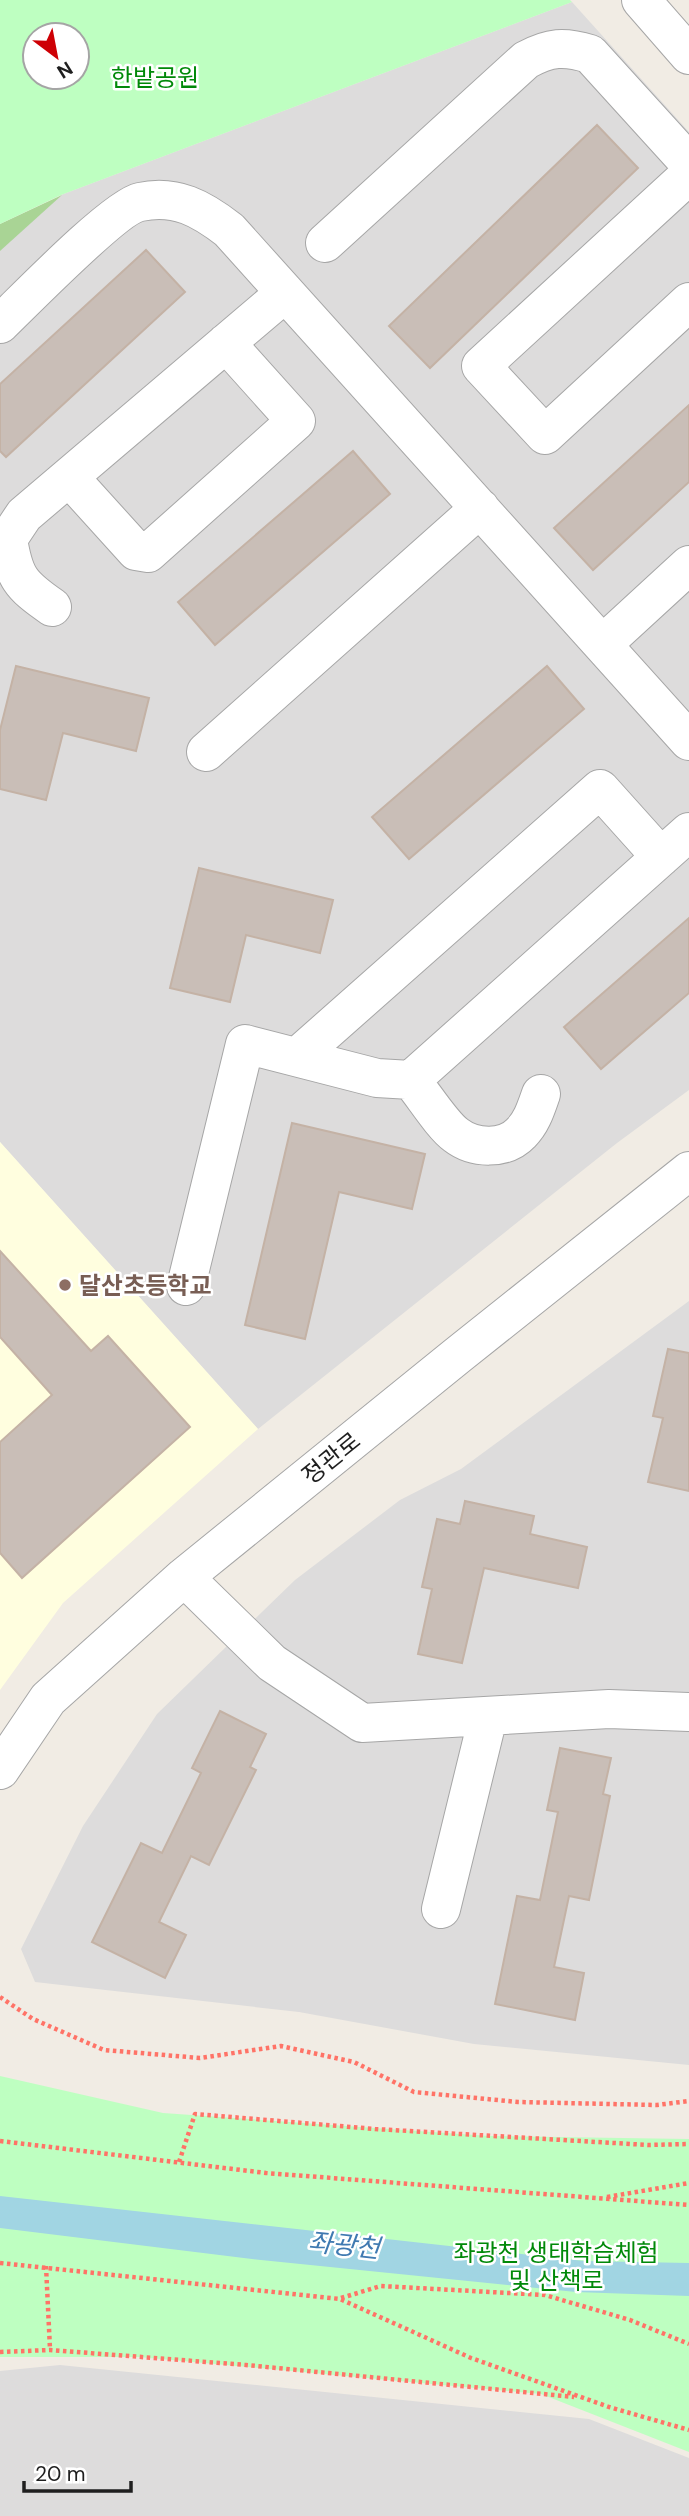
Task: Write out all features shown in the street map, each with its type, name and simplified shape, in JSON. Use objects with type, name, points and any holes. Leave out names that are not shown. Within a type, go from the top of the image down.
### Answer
[{"type":"street","points":[[641,0],[689,55]]},
{"type":"street","points":[[325,243],[526,60],[544,50],[571,48],[590,54],[689,163]]},
{"type":"street","points":[[689,175],[481,366],[545,435],[689,302]]},
{"type":"street","points":[[0,324],[115,215],[138,202],[189,204],[209,214],[229,229],[689,741]]},
{"type":"street","points":[[52,607],[25,589],[12,563],[8,539],[23,515],[285,293]]},
{"type":"street","points":[[68,477],[136,551],[148,553],[296,421],[226,343]]},
{"type":"street","points":[[206,752],[480,508]]},
{"type":"street","points":[[603,644],[689,565]]},
{"type":"street","points":[[296,1057],[600,789],[661,857]]},
{"type":"street","points":[[186,1286],[245,1044],[377,1078],[411,1080],[689,832]]},
{"type":"street","points":[[411,1080],[454,1135],[486,1146],[504,1143],[520,1134],[534,1115],[541,1094]]},
{"type":"street","name":"정관로","points":[[0,1770],[48,1699],[184,1577],[689,1171]]},
{"type":"street","points":[[184,1577],[272,1663],[362,1723],[609,1709],[689,1713]]},
{"type":"street","points":[[440,1909],[488,1717]]},
{"type":"path","points":[[0,1997],[33,2019],[104,2050],[200,2058],[281,2046],[354,2062],[414,2092],[518,2102],[657,2105],[689,2101]]},
{"type":"path","points":[[179,2162],[195,2113],[387,2130],[648,2146],[689,2144]]},
{"type":"path","points":[[0,2141],[267,2173],[689,2205]]},
{"type":"path","points":[[601,2198],[689,2183]]},
{"type":"path","points":[[0,2263],[341,2298],[471,2358],[583,2398],[689,2430]]},
{"type":"path","points":[[46,2266],[50,2350]]},
{"type":"path","points":[[341,2298],[381,2286],[545,2295],[630,2320],[689,2344]]},
{"type":"path","points":[[0,2352],[50,2350],[246,2365],[583,2398]]},
{"type":"shaded area","points":[[572,2],[689,132],[689,1090],[617,1143],[258,1429],[0,1142],[0,250],[61,195]]},
{"type":"shaded area","name":"달산초등학교","points":[[0,1142],[258,1429],[63,1603],[0,1690]]},
{"type":"shaded area","points":[[689,1301],[689,2065],[474,2044],[299,2012],[35,1982],[21,1949],[83,1826],[157,1714],[295,1580],[400,1500],[461,1469]]},
{"type":"shaded area","points":[[60,2365],[589,2419],[689,2458],[689,2516],[0,2516],[0,2371]]},
{"type":"green space","name":"한밭공원","points":[[0,0],[572,2],[61,195],[0,224]]},
{"type":"green space","points":[[62,195],[0,251],[0,224]]},
{"type":"green space","name":"좌광천 생태학습체험 및 산책로","points":[[0,2076],[163,2113],[489,2136],[689,2139],[689,2452],[541,2394],[139,2357],[0,2357]]},
{"type":"water","name":"좌광천","points":[[0,2196],[584,2261],[689,2263],[689,2296],[576,2292],[261,2260],[0,2228]]},
{"type":"building","points":[[597,125],[638,168],[430,368],[389,326]]},
{"type":"building","points":[[146,250],[185,292],[6,457],[0,451],[0,384]]},
{"type":"building","points":[[689,405],[689,482],[593,570],[554,528]]},
{"type":"building","points":[[353,451],[390,494],[215,645],[178,602]]},
{"type":"building","points":[[16,666],[149,698],[136,751],[63,733],[46,800],[0,789],[0,730]]},
{"type":"building","points":[[547,666],[584,709],[409,859],[372,817]]},
{"type":"building","points":[[199,868],[333,900],[320,953],[246,935],[230,1002],[170,988]]},
{"type":"building","points":[[689,918],[689,993],[601,1069],[564,1027]]},
{"type":"building","points":[[292,1123],[425,1154],[412,1209],[339,1192],[305,1339],[245,1325]]},
{"type":"building","points":[[0,1251],[91,1351],[108,1336],[190,1427],[22,1578],[0,1553],[0,1442],[52,1395],[0,1337]]},
{"type":"building","points":[[668,1349],[689,1353],[689,1491],[648,1482],[663,1418],[653,1416]]},
{"type":"building","points":[[465,1501],[534,1516],[530,1534],[587,1547],[578,1588],[484,1568],[462,1663],[418,1654],[432,1589],[422,1587],[437,1519],[460,1524]]},
{"type":"building","points":[[220,1711],[266,1734],[250,1767],[256,1770],[209,1865],[191,1856],[159,1922],[186,1935],[165,1978],[92,1942],[141,1843],[162,1853],[201,1773],[192,1768]]},
{"type":"building","points":[[560,1748],[611,1758],[603,1794],[610,1796],[589,1900],[569,1896],[554,1967],[584,1973],[575,2020],[495,2004],[517,1896],[540,1900],[558,1812],[547,1810]]},
{"type":"place","name":"달산초등학교","points":[[65,1285]]}]
